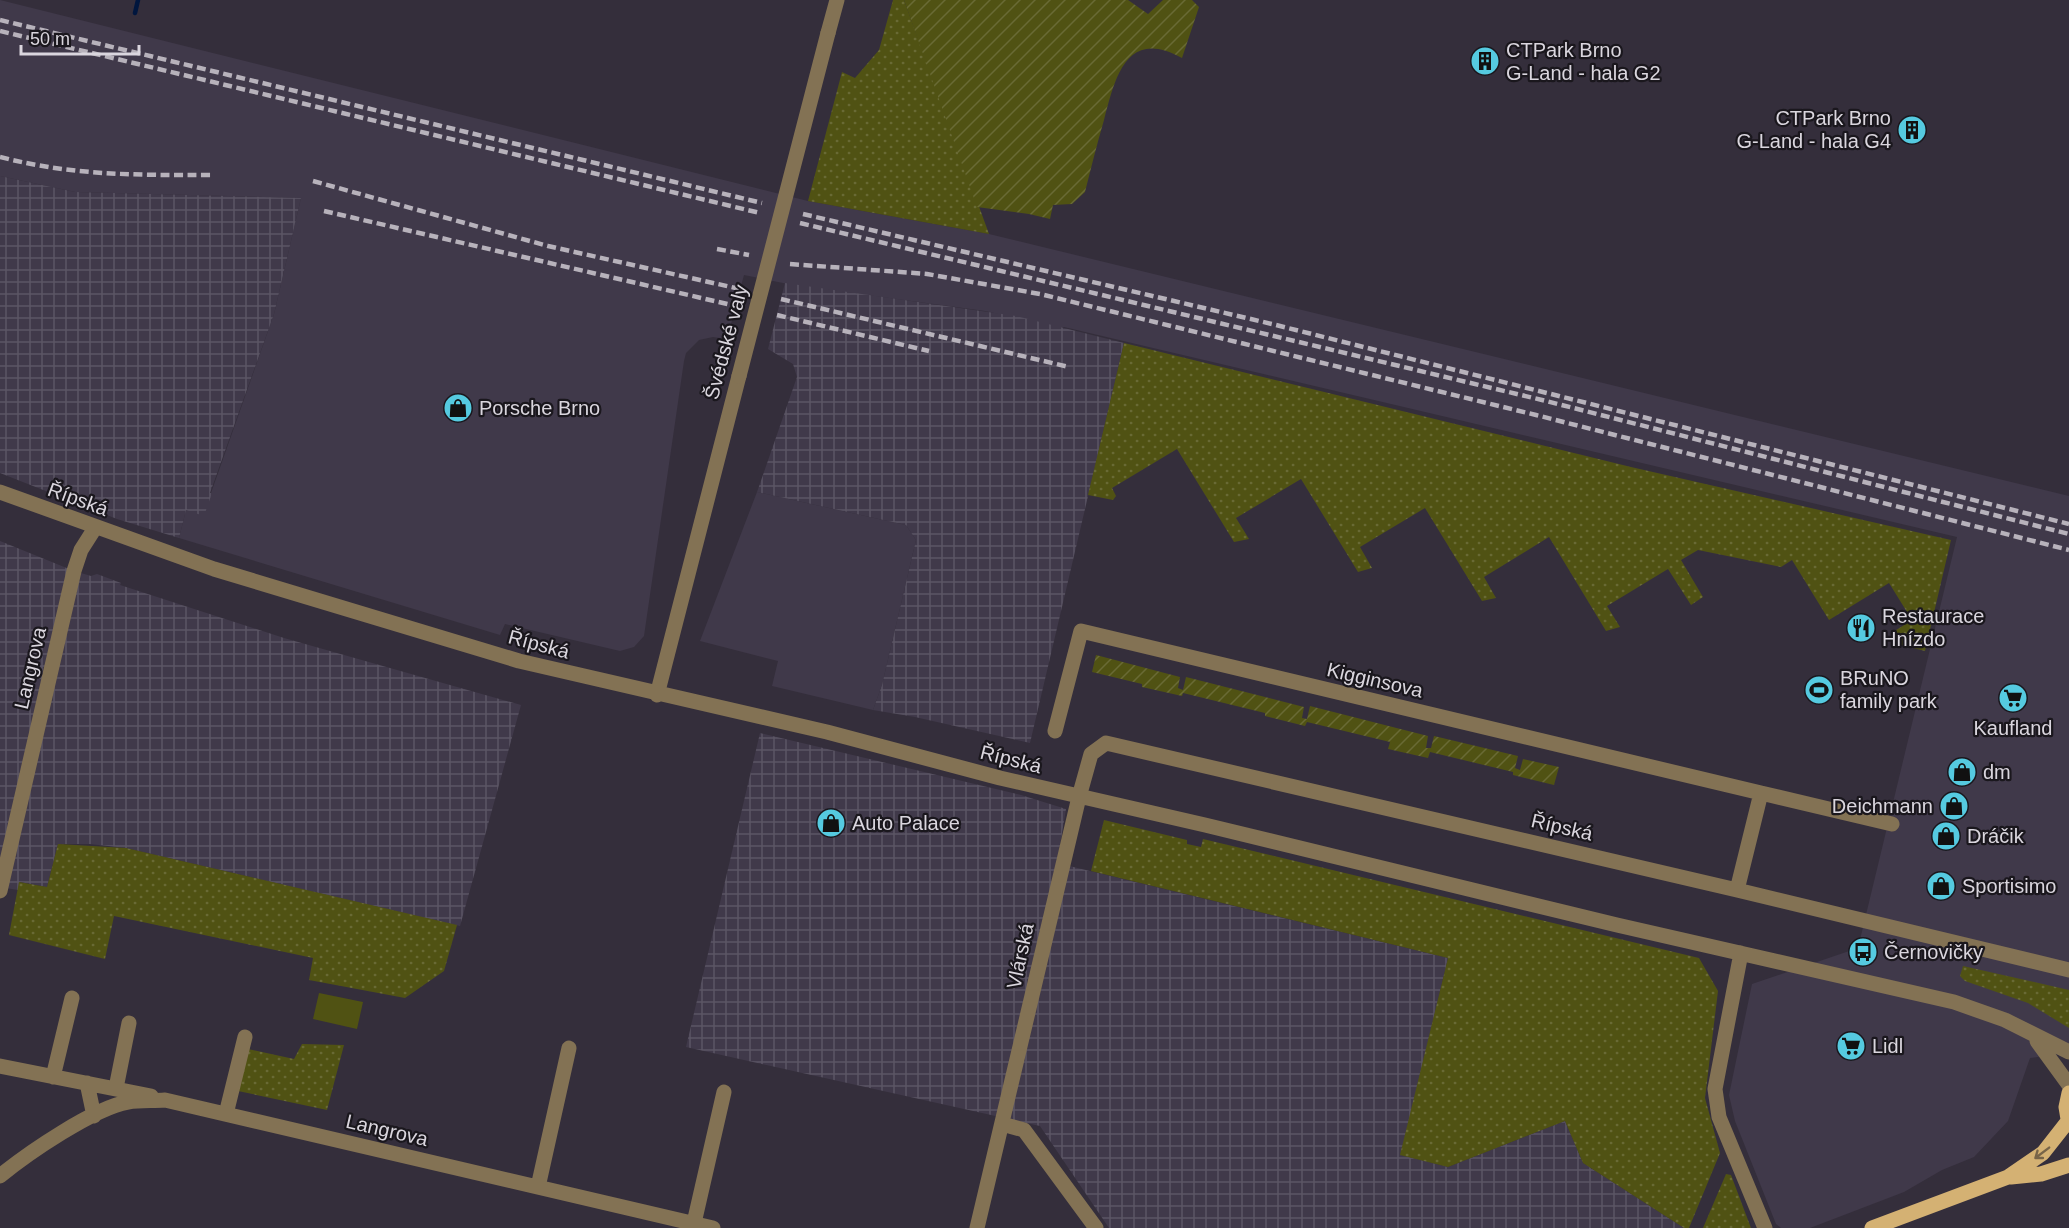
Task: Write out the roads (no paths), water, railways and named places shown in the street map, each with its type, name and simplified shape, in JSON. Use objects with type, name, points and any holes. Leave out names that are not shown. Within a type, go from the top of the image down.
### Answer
[{"type":"main road","points":[[1872,1228],[2008,1177],[2043,1154],[2068,1123],[2066,1107],[2069,1093]]},
{"type":"main road","points":[[2008,1177],[2041,1173],[2069,1165]]},
{"type":"street","name":"Švédské valy","points":[[657,694],[837,0]]},
{"type":"street","name":"Řípská","points":[[0,492],[95,528],[271,587],[444,640],[549,669],[827,732],[1079,797],[1954,1002],[2030,1032],[2069,1052]]},
{"type":"street","name":"Langrova","points":[[0,891],[74,571],[81,550],[95,528]]},
{"type":"street","name":"Kigginsova","points":[[1055,731],[1081,631],[1892,824]]},
{"type":"street","name":"Řípská","points":[[1079,797],[1091,754],[1103,744],[1112,742],[2063,969]]},
{"type":"street","points":[[1737,890],[1761,793]]},
{"type":"street","name":"Vlárská","points":[[977,1228],[1079,797]]},
{"type":"street","points":[[1741,953],[1715,1089],[1719,1117],[1765,1228]]},
{"type":"street","points":[[53,1077],[72,998]]},
{"type":"street","points":[[116,1088],[129,1023]]},
{"type":"street","name":"Řípská","points":[[2030,1032],[2052,1057],[2069,1085]]},
{"type":"street","points":[[226,1114],[245,1037]]},
{"type":"street","points":[[538,1187],[569,1048]]},
{"type":"street","name":"Langrova","points":[[0,1066],[116,1088],[713,1228]]},
{"type":"street","points":[[87,1083],[94,1116]]},
{"type":"street","points":[[694,1223],[724,1092]]},
{"type":"street","name":"Langrova","points":[[0,1176],[17,1162],[94,1116],[127,1102],[165,1100]]},
{"type":"street","points":[[1002,1124],[1024,1130],[1096,1228]]},
{"type":"waterway","points":[[135,13],[138,0]]},
{"type":"railway","points":[[0,20],[762,203]]},
{"type":"railway","points":[[0,31],[760,213]]},
{"type":"railway","points":[[0,157],[80,171],[213,175]]},
{"type":"railway","points":[[313,181],[548,246],[740,289]]},
{"type":"railway","points":[[324,211],[736,306]]},
{"type":"railway","points":[[803,214],[1272,324],[2069,524]]},
{"type":"railway","points":[[800,223],[1542,400],[2069,534]]},
{"type":"railway","points":[[717,249],[749,255]]},
{"type":"railway","points":[[790,264],[927,274],[1040,294],[1536,415],[2069,550]]},
{"type":"railway","points":[[781,299],[1069,367]]},
{"type":"railway","points":[[777,315],[929,351]]},
{"type":"place","name":"CTPark Brno G-Land - hala G2","points":[[1485,61]]},
{"type":"place","name":"CTPark Brno G-Land - hala G4","points":[[1912,130]]},
{"type":"place","name":"Porsche Brno","points":[[458,408]]},
{"type":"place","name":"Restaurace Hnízdo","points":[[1861,628]]},
{"type":"place","name":"BRuNO family park","points":[[1819,690]]},
{"type":"place","name":"Kaufland","points":[[2013,698]]},
{"type":"place","name":"dm","points":[[1962,772]]},
{"type":"place","name":"Deichmann","points":[[1954,806]]},
{"type":"place","name":"Auto Palace","points":[[831,823]]},
{"type":"place","name":"Dráčik","points":[[1946,836]]},
{"type":"place","name":"Sportisimo","points":[[1941,886]]},
{"type":"place","name":"Černovičky","points":[[1863,952]]},
{"type":"place","name":"Lidl","points":[[1851,1046]]}]
